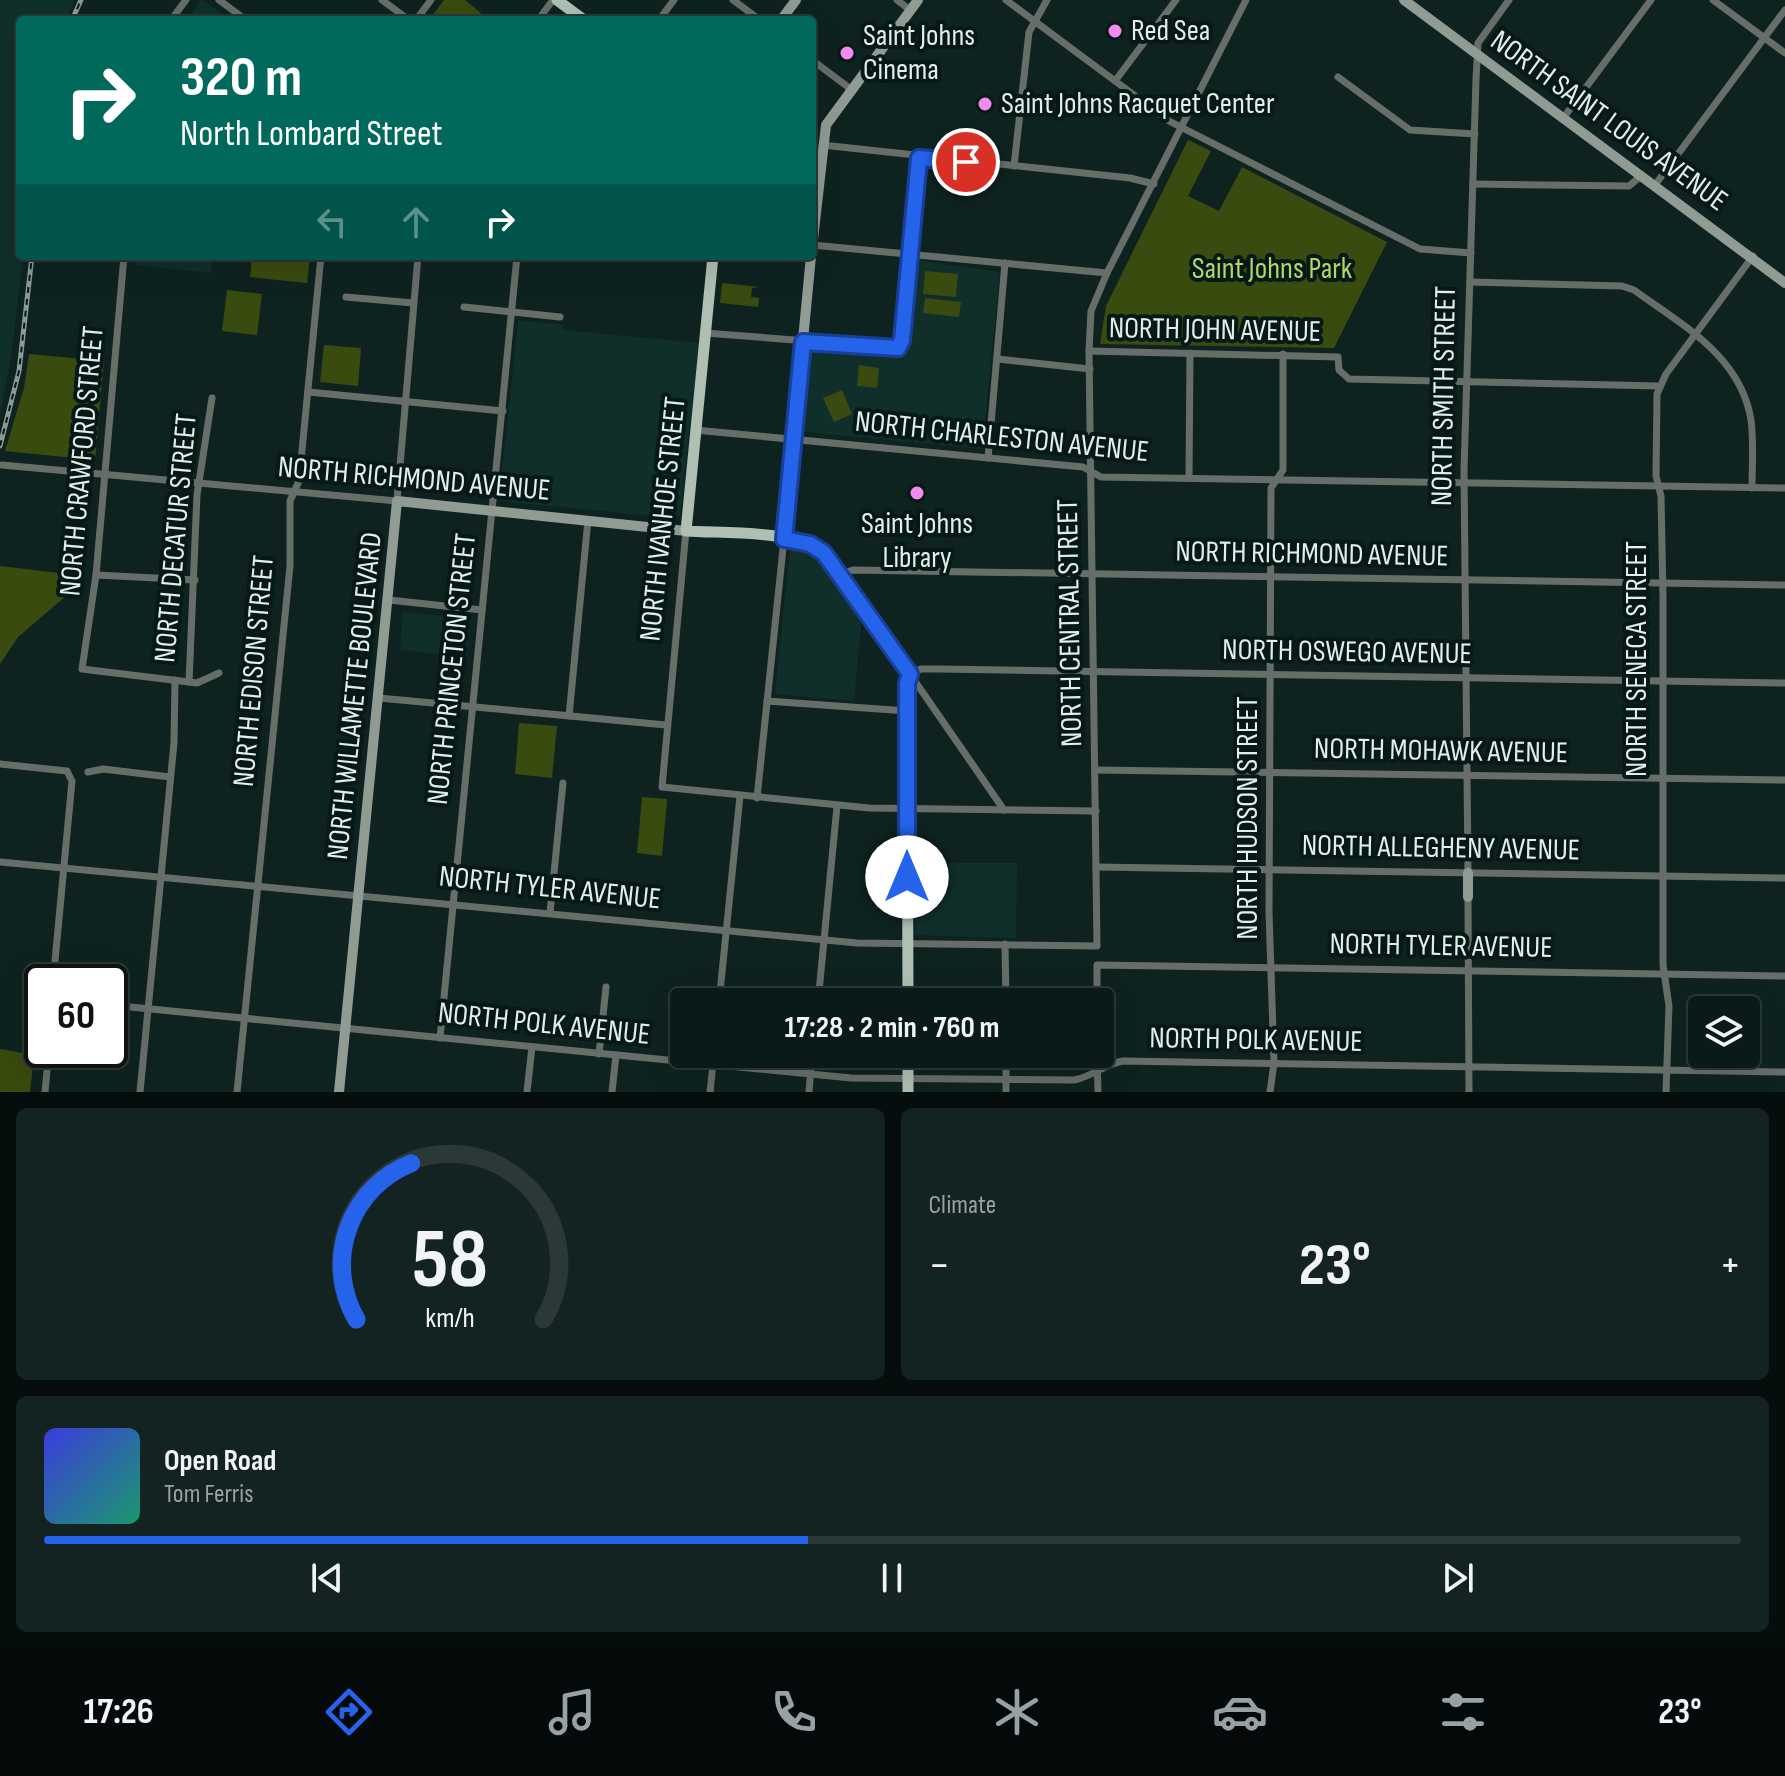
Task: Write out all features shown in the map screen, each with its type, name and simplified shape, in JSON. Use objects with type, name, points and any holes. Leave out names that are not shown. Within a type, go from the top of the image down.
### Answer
[{"type":"main road","points":[[816,176],[828,120],[918,0]]},
{"type":"main road","name":"NORTH SAINT LOUIS AVENUE","points":[[1404,0],[1753,256],[1785,283]]},
{"type":"main road","points":[[558,2],[578,16]]},
{"type":"main road","name":"NORTH IVANHOE STREET","points":[[686,531],[713,260]]},
{"type":"main road","points":[[784,539],[811,260]]},
{"type":"main road","name":"NORTH RICHMOND AVENUE","points":[[397,501],[784,539],[819,549],[840,574]]},
{"type":"main road","name":"NORTH WILLAMETTE BOULEVARD","points":[[339,1092],[397,501]]},
{"type":"main road","points":[[840,574],[910,674],[907,711],[908,988]]},
{"type":"main road","name":"NORTH SMITH STREET","points":[[1468,873],[1468,897]]},
{"type":"main road","points":[[908,1068],[908,1092]]},
{"type":"street","points":[[219,0],[241,16]]},
{"type":"street","points":[[382,0],[404,16]]},
{"type":"street","points":[[733,0],[755,16]]},
{"type":"street","points":[[897,0],[910,10]]},
{"type":"street","points":[[1006,0],[1182,127],[1420,249],[1471,253]]},
{"type":"street","points":[[1014,166],[1033,20],[1047,0]]},
{"type":"street","points":[[1115,81],[1176,0]]},
{"type":"street","name":"NORTH SMITH STREET","points":[[1468,873],[1464,483],[1477,54],[1480,39],[1509,0]]},
{"type":"street","points":[[1564,117],[1651,0]]},
{"type":"street","points":[[1713,0],[1785,53]]},
{"type":"street","points":[[1234,1],[1245,3]]},
{"type":"street","points":[[542,16],[558,2]]},
{"type":"street","name":"NORTH CENTRAL STREET","points":[[1097,946],[1091,311],[1107,273],[1245,3]]},
{"type":"street","points":[[1655,185],[1785,10]]},
{"type":"street","points":[[816,63],[852,90]]},
{"type":"street","points":[[1338,77],[1413,131],[1475,134]]},
{"type":"street","points":[[822,145],[919,158],[1130,178],[1154,184]]},
{"type":"street","points":[[705,333],[898,348],[902,340],[919,158]]},
{"type":"street","points":[[1473,184],[1629,186],[1642,175]]},
{"type":"street","points":[[816,246],[1107,273]]},
{"type":"street","points":[[1659,386],[1753,256]]},
{"type":"street","name":"NORTH CRAWFORD STREET","points":[[124,260],[96,575],[82,669],[175,680]]},
{"type":"street","name":"NORTH EDISON STREET","points":[[237,1092],[290,566],[290,501],[299,481],[321,260]]},
{"type":"street","name":"NORTH WILLAMETTE BOULEVARD","points":[[397,501],[418,260]]},
{"type":"street","name":"NORTH PRINCETON STREET","points":[[440,1038],[517,260]]},
{"type":"street","points":[[988,458],[1005,263]]},
{"type":"street","points":[[1470,282],[1628,287],[1695,334],[1724,360],[1744,393],[1752,428],[1752,488]]},
{"type":"street","points":[[346,297],[413,303]]},
{"type":"street","points":[[464,307],[560,317]]},
{"type":"street","name":"NORTH JOHN AVENUE","points":[[1089,351],[1338,357],[1339,370],[1349,379],[1659,386]]},
{"type":"street","points":[[1189,478],[1190,353]]},
{"type":"street","name":"NORTH HUDSON STREET","points":[[1270,1092],[1274,1063],[1271,488],[1283,470],[1283,354]]},
{"type":"street","name":"NORTH JOHN AVENUE","points":[[998,359],[1090,369]]},
{"type":"street","name":"NORTH SENECA STREET","points":[[1659,386],[1662,876],[1664,974],[1669,1006],[1666,1092]]},
{"type":"street","points":[[308,392],[503,411]]},
{"type":"street","name":"NORTH DECATUR STREET","points":[[189,682],[201,482],[212,398]]},
{"type":"street","name":"NORTH CHARLESTON AVENUE","points":[[695,430],[1083,467],[1101,477],[1785,488]]},
{"type":"street","name":"NORTH RICHMOND AVENUE","points":[[2,465],[397,501]]},
{"type":"street","points":[[569,716],[588,520]]},
{"type":"street","name":"NORTH IVANHOE STREET","points":[[686,531],[662,787],[740,796]]},
{"type":"street","points":[[757,798],[784,539]]},
{"type":"street","name":"NORTH RICHMOND AVENUE","points":[[840,574],[853,570],[1785,585]]},
{"type":"street","points":[[96,575],[195,580]]},
{"type":"street","points":[[389,600],[482,610]]},
{"type":"street","name":"NORTH OSWEGO AVENUE","points":[[910,674],[921,669],[1785,683]]},
{"type":"street","points":[[175,680],[197,683],[219,673]]},
{"type":"street","points":[[910,674],[1004,810]]},
{"type":"street","name":"NORTH DECATUR STREET","points":[[140,1092],[170,777],[175,680]]},
{"type":"street","points":[[379,698],[666,725]]},
{"type":"street","points":[[767,701],[907,711]]},
{"type":"street","points":[[0,764],[67,771],[72,784],[55,964]]},
{"type":"street","points":[[88,772],[103,769],[170,777]]},
{"type":"street","name":"NORTH MOHAWK AVENUE","points":[[1096,770],[1785,780]]},
{"type":"street","points":[[550,913],[563,783]]},
{"type":"street","points":[[720,988],[740,796],[837,806],[1096,811]]},
{"type":"street","points":[[819,988],[837,806]]},
{"type":"street","name":"NORTH TYLER AVENUE","points":[[0,862],[160,874],[824,939],[1097,946]]},
{"type":"street","name":"NORTH ALLEGHENY AVENUE","points":[[1096,867],[1785,878]]},
{"type":"street","name":"NORTH SMITH STREET","points":[[1468,897],[1469,1092]]},
{"type":"street","points":[[1005,944],[1006,988]]},
{"type":"street","name":"NORTH TYLER AVENUE","points":[[1097,988],[1097,965],[1785,976]]},
{"type":"street","points":[[599,1054],[606,987]]},
{"type":"street","name":"NORTH POLK AVENUE","points":[[128,1007],[670,1061]]},
{"type":"street","points":[[527,1092],[532,1047]]},
{"type":"street","points":[[612,1092],[616,1055]]},
{"type":"street","name":"NORTH POLK AVENUE","points":[[745,1068],[908,1078],[1074,1080],[1123,1061],[1785,1072]]},
{"type":"street","points":[[45,1092],[47,1068]]},
{"type":"street","points":[[710,1092],[713,1068]]},
{"type":"street","points":[[809,1092],[811,1068]]},
{"type":"street","points":[[1006,1068],[1006,1092]]},
{"type":"street","points":[[1097,1070],[1098,1092]]},
{"type":"shaded area","points":[[0,0],[75,0],[68,16],[16,16],[16,260],[23,260],[12,351],[0,415]]},
{"type":"shaded area","points":[[203,0],[225,16],[189,16]]},
{"type":"shaded area","points":[[137,260],[212,260],[211,273],[136,265]]},
{"type":"shaded area","points":[[921,261],[1000,272],[982,449],[806,432],[803,427],[810,349],[901,355],[908,345],[916,265]]},
{"type":"shaded area","points":[[518,320],[563,325],[563,330],[699,343],[680,516],[672,518],[499,501]]},
{"type":"shaded area","points":[[790,548],[805,549],[822,559],[862,617],[854,701],[775,694]]},
{"type":"shaded area","points":[[403,612],[471,619],[467,657],[400,650]]},
{"type":"shaded area","points":[[915,863],[1017,863],[1016,938],[915,935]]},
{"type":"green space","points":[[444,0],[465,0],[481,13],[479,16],[432,16]]},
{"type":"green space","name":"Saint Johns Park","points":[[1188,140],[1211,151],[1188,196],[1219,211],[1242,167],[1387,242],[1334,348],[1100,344],[1106,306]]},
{"type":"green space","points":[[252,260],[310,260],[307,283],[250,277]]},
{"type":"green space","points":[[925,271],[958,274],[956,297],[923,294]]},
{"type":"green space","points":[[722,283],[760,287],[752,288],[751,297],[759,298],[758,307],[720,303]]},
{"type":"green space","points":[[227,290],[262,294],[257,335],[222,331]]},
{"type":"green space","points":[[925,298],[961,302],[959,317],[923,313]]},
{"type":"green space","points":[[324,345],[361,348],[358,386],[320,382]]},
{"type":"green space","points":[[29,354],[104,361],[95,460],[5,451],[24,388]]},
{"type":"green space","points":[[859,365],[879,368],[877,388],[857,386]]},
{"type":"green space","points":[[842,390],[852,414],[834,422],[823,398]]},
{"type":"green space","points":[[0,566],[67,574],[67,595],[18,637],[0,664]]},
{"type":"green space","points":[[519,723],[557,726],[552,778],[515,774]]},
{"type":"green space","points":[[642,797],[667,799],[662,856],[637,853]]},
{"type":"green space","points":[[0,1049],[24,1053],[24,1068],[33,1068],[30,1092],[0,1092]]},
{"type":"railway","points":[[74,16],[81,0]]},
{"type":"railway","points":[[0,446],[19,371],[32,260]]},
{"type":"place","name":"Red Sea","points":[[1115,31]]},
{"type":"place","name":"Saint Johns Cinema","points":[[847,53]]},
{"type":"place","name":"Saint Johns Racquet Center","points":[[985,104]]},
{"type":"place","name":"Saint Johns Library","points":[[917,493]]},
{"type":"route","points":[[907,877],[907,684],[910,674],[824,553],[810,544],[784,539],[803,342],[889,351],[898,348],[902,340],[919,158],[966,162]]}]
